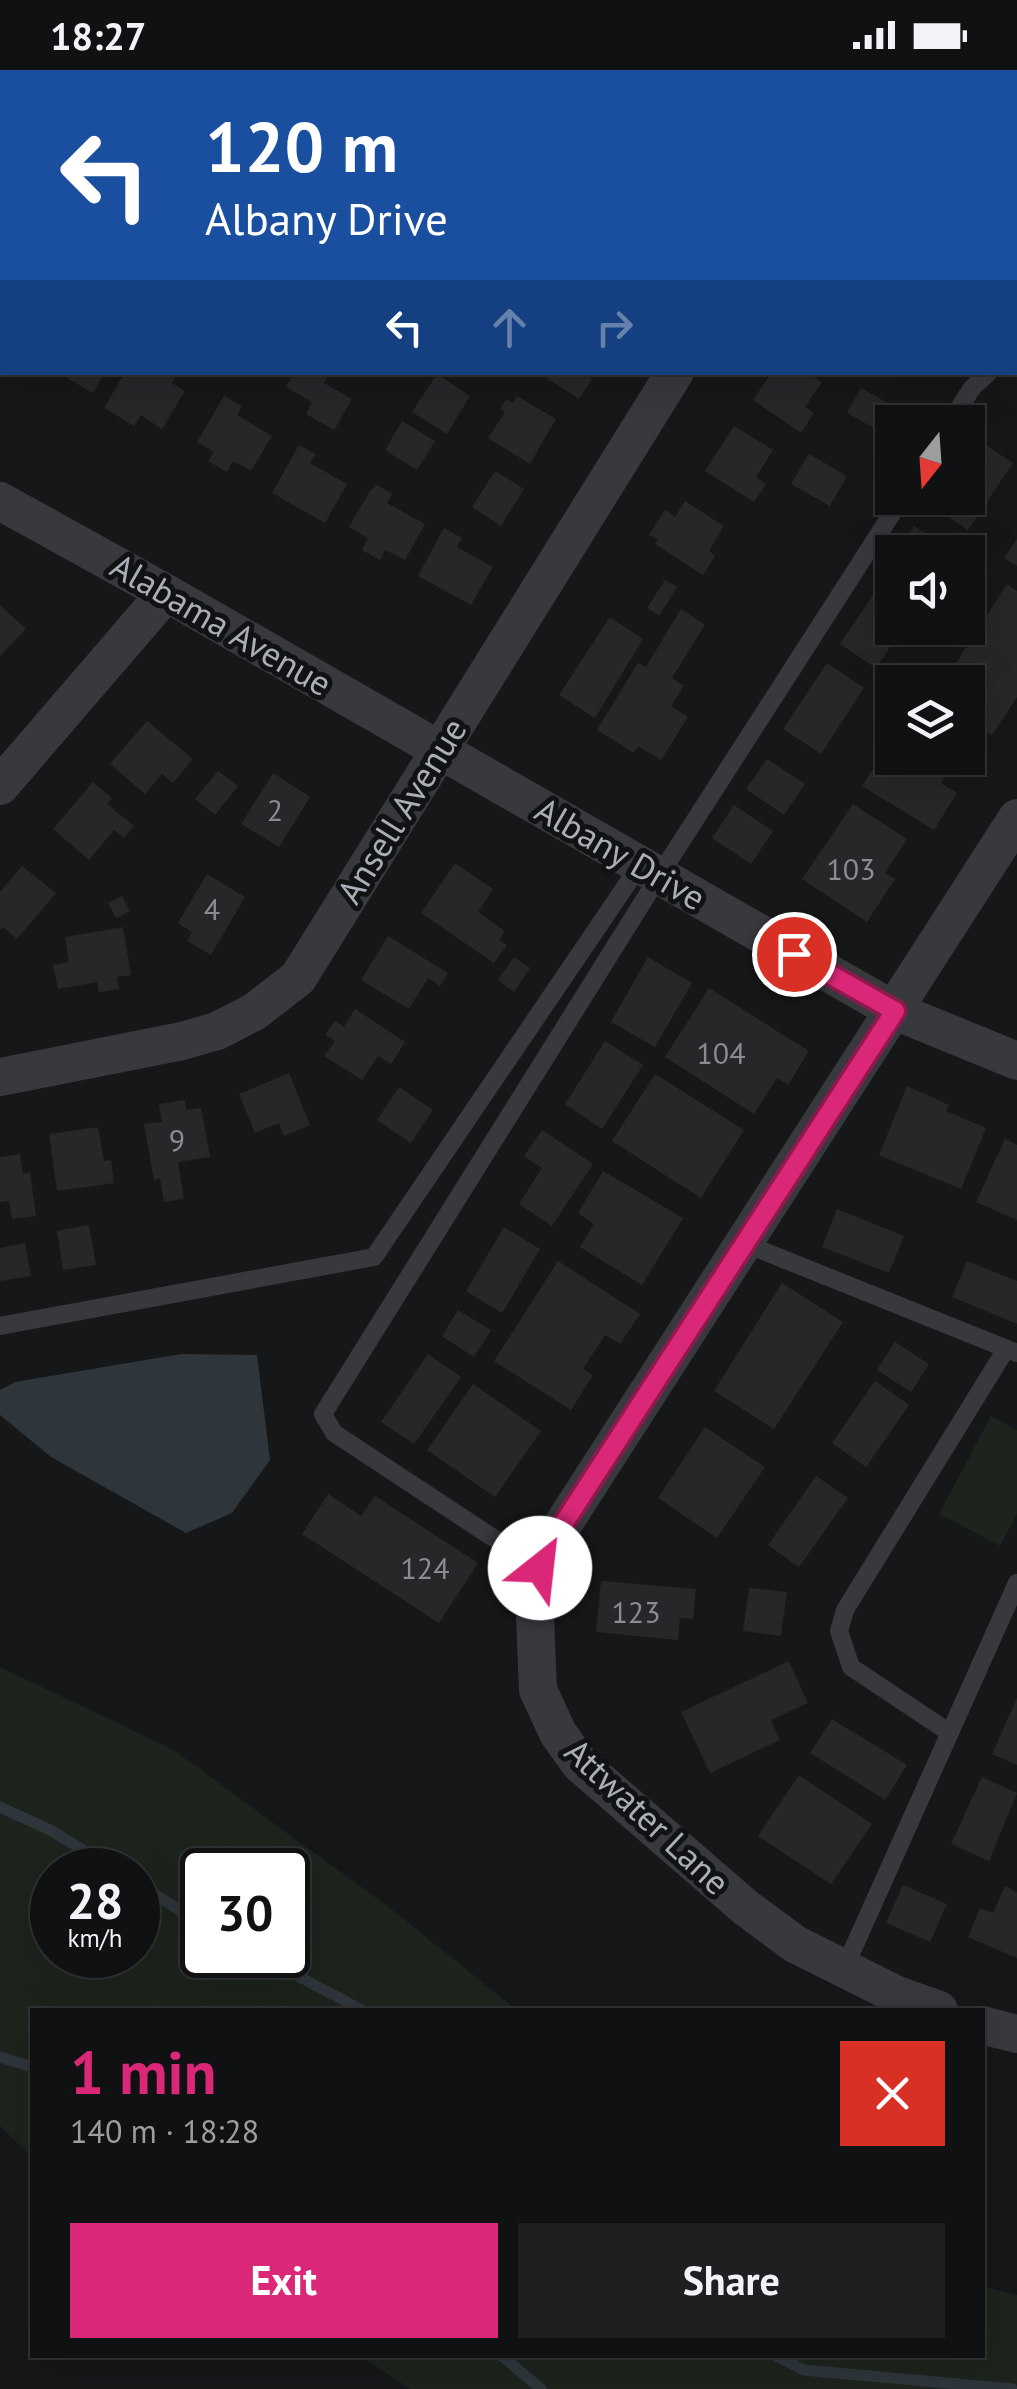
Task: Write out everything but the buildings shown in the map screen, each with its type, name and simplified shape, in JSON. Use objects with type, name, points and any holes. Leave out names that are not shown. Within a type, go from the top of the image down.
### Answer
[{"type":"street","name":"Ansell Avenue","points":[[0,1077],[218,1031],[254,1012],[298,978],[673,375]]},
{"type":"street","name":"Alabama Avenue","points":[[0,501],[440,750]]},
{"type":"street","points":[[0,786],[166,592]]},
{"type":"street","name":"Albany Drive","points":[[440,750],[895,1011],[1017,1061]]},
{"type":"street","name":"Attwater Lane","points":[[933,2008],[897,1995],[794,1944],[744,1907],[580,1764],[558,1733],[538,1690],[534,1593],[542,1557],[1017,818]]},
{"type":"street","points":[[985,2027],[1017,2034]]},
{"type":"lane","points":[[961,405],[986,375]]},
{"type":"lane","points":[[0,1326],[374,1257],[649,871],[890,515]]},
{"type":"lane","points":[[540,1568],[334,1433],[323,1414],[649,871]]},
{"type":"lane","points":[[746,1244],[1012,1351],[845,1610],[839,1631],[850,1667],[950,1733]]},
{"type":"lane","points":[[844,1969],[1017,1583]]},
{"type":"shaded area","points":[[181,1354],[257,1355],[270,1460],[232,1513],[186,1533],[51,1457],[0,1415],[0,1390],[15,1382]]},
{"type":"shaded area","points":[[991,1416],[1017,1430],[1017,1514],[1000,1546],[939,1514]]},
{"type":"shaded area","points":[[0,1667],[172,1749],[308,1848],[180,1848],[180,1978],[310,1978],[310,1850],[515,2008],[30,2008],[30,2155],[0,2126]]},
{"type":"shaded area","points":[[985,2287],[1017,2295],[1017,2389],[410,2389],[364,2358],[985,2358]]},
{"type":"waterway","points":[[0,1807],[79,1848]]},
{"type":"waterway","points":[[160,1898],[180,1910]]},
{"type":"waterway","points":[[301,1978],[358,2008]]},
{"type":"waterway","points":[[0,2057],[30,2066]]},
{"type":"waterway","points":[[505,2358],[541,2389]]},
{"type":"waterway","points":[[781,2358],[804,2370],[1012,2389]]},
{"type":"route","points":[[540,1568],[542,1557],[895,1011],[794,954]]}]
